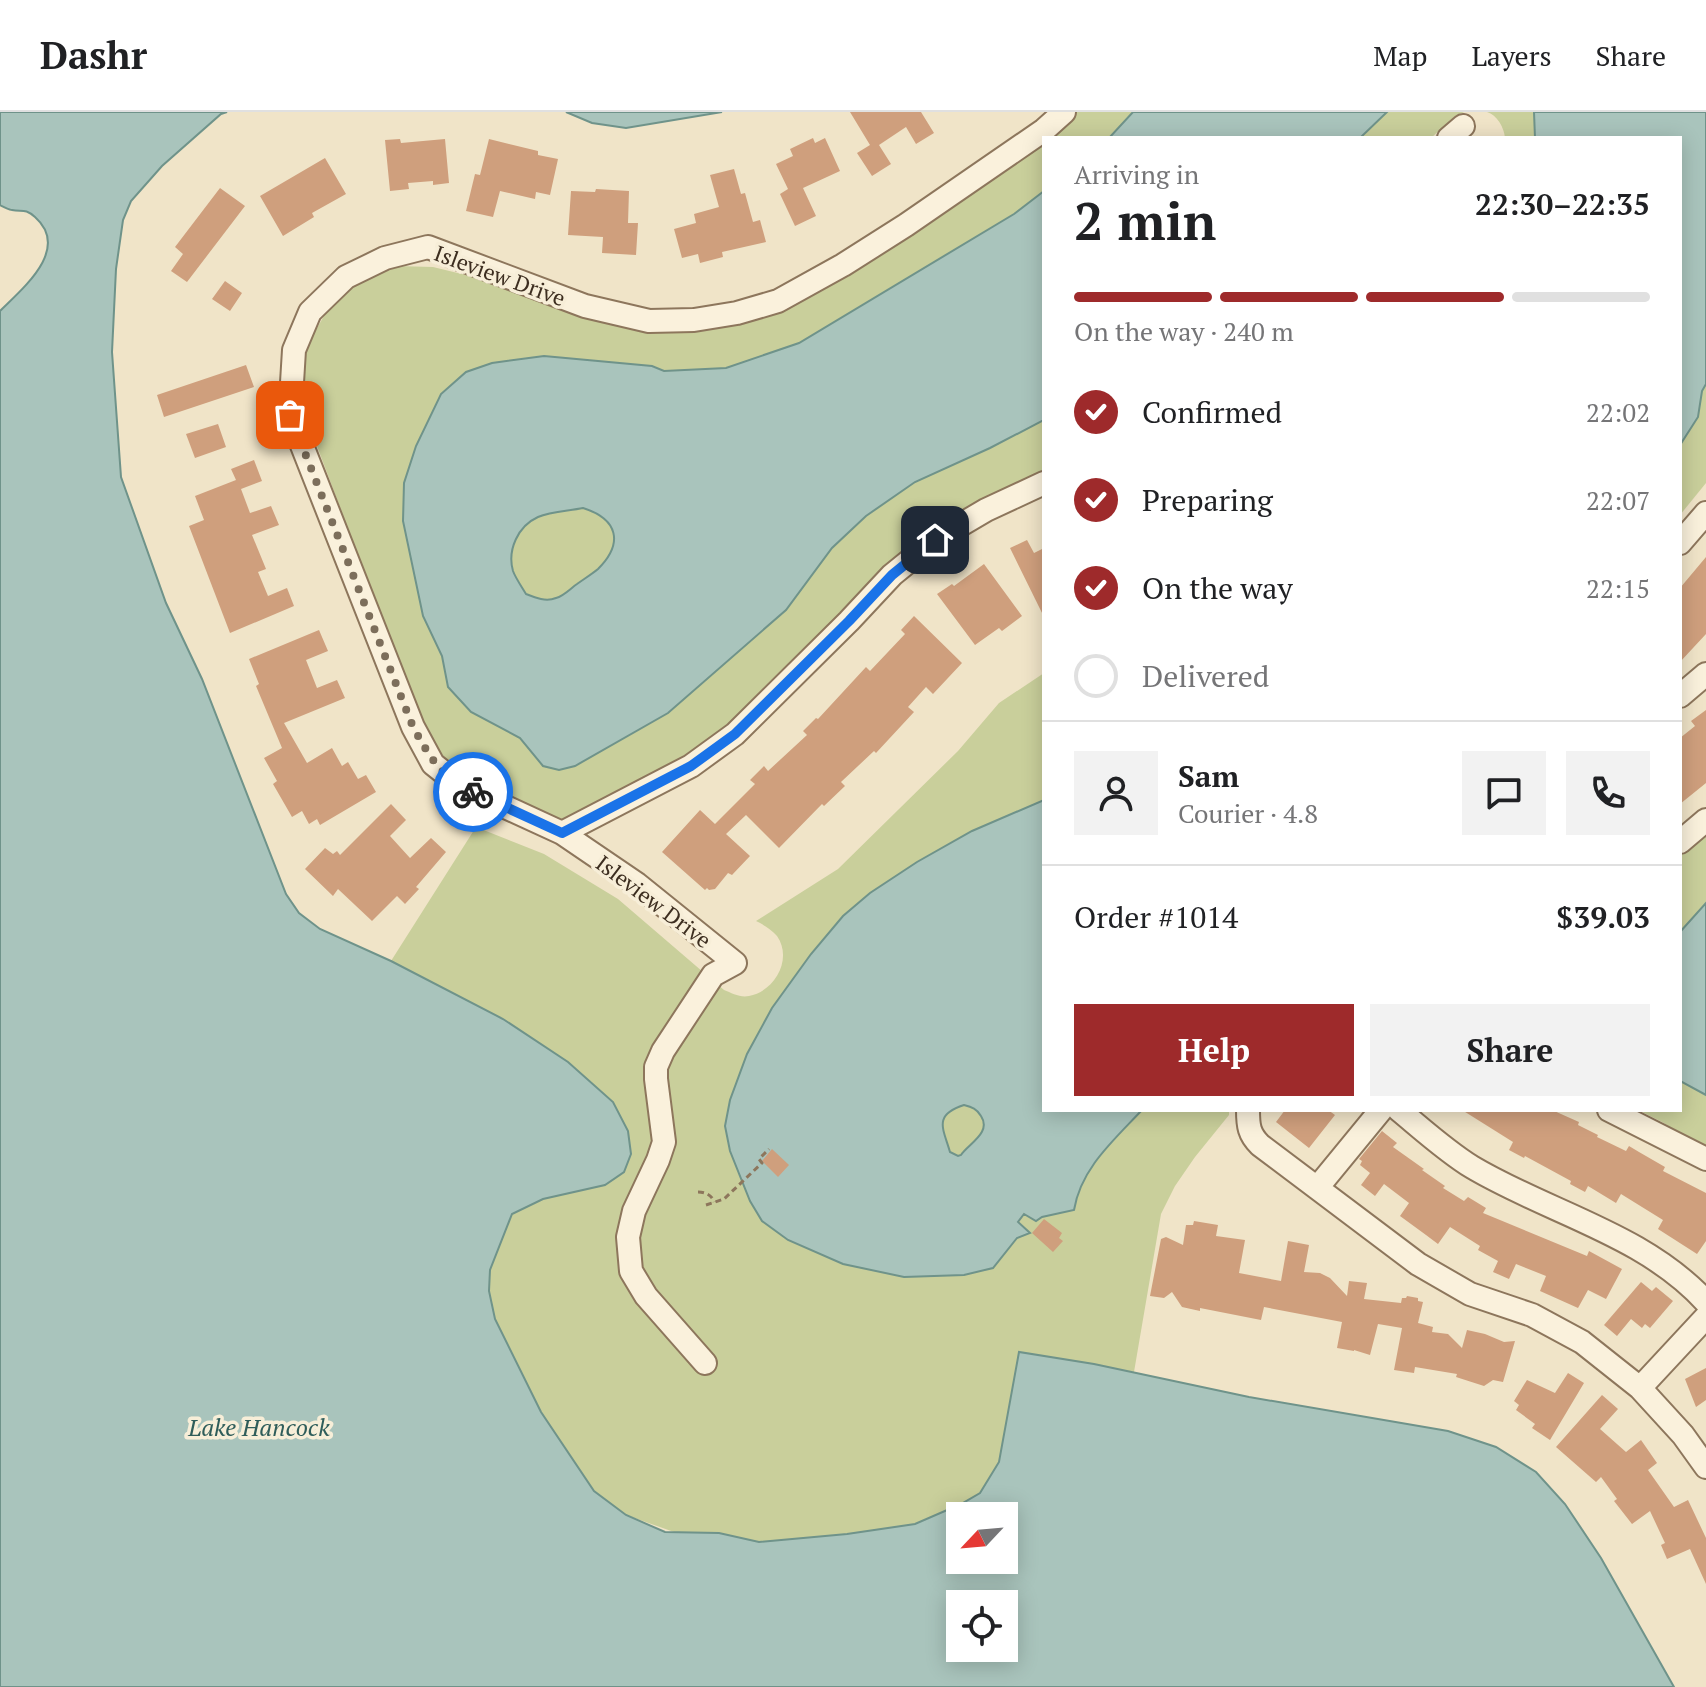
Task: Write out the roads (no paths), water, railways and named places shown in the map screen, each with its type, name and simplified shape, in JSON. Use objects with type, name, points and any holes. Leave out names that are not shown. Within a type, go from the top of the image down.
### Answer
[{"type":"street","name":"Isleview Drive","points":[[705,1363],[646,1296],[631,1271],[628,1237],[634,1211],[664,1142],[656,1067],[663,1051],[713,975],[735,963],[637,884],[562,833],[462,787],[433,764],[413,727],[290,415],[294,350],[310,312],[346,277],[385,258],[428,247],[585,306],[649,321],[694,320],[737,313],[778,301],[906,225],[1064,112]]},
{"type":"street","points":[[562,833],[691,766],[735,734],[892,575],[935,540],[986,510],[1042,484]]},
{"type":"street","points":[[1682,541],[1706,513]]},
{"type":"street","points":[[1682,694],[1706,674]]},
{"type":"street","points":[[1682,840],[1706,820]]},
{"type":"street","points":[[1248,1112],[1252,1137],[1260,1145],[1418,1264],[1470,1294],[1532,1315],[1582,1342],[1640,1388],[1683,1435],[1706,1467]]},
{"type":"street","points":[[1317,1188],[1379,1112]]},
{"type":"street","points":[[1402,1112],[1470,1166],[1623,1241],[1660,1263],[1706,1302]]},
{"type":"street","points":[[1613,1112],[1706,1159]]},
{"type":"street","points":[[1640,1388],[1706,1317]]},
{"type":"water","name":"Lake Hancock","points":[[0,112],[227,112],[162,166],[131,201],[123,220],[116,269],[112,352],[121,477],[166,603],[202,679],[286,894],[299,913],[320,929],[391,961],[503,1019],[568,1062],[613,1102],[628,1131],[631,1154],[624,1172],[605,1185],[543,1199],[512,1214],[490,1270],[489,1291],[495,1319],[541,1412],[594,1491],[626,1515],[665,1532],[719,1533],[759,1542],[915,1524],[946,1511],[946,1574],[1018,1574],[1018,1502],[964,1502],[980,1493],[999,1462],[1019,1352],[1094,1364],[1249,1397],[1448,1431],[1496,1447],[1536,1472],[1565,1504],[1601,1558],[1674,1687],[0,1687],[0,311],[31,280],[46,255],[48,242],[45,229],[32,214],[0,205]]},
{"type":"water","points":[[566,112],[722,112],[626,128],[592,123]]},
{"type":"water","points":[[1133,112],[1387,112],[1362,136],[1111,136]]},
{"type":"water","points":[[1534,112],[1706,112],[1706,384],[1698,417],[1682,442],[1682,136],[1535,136]]},
{"type":"water","points":[[1042,193],[1042,421],[915,482],[866,516],[832,548],[786,610],[668,713],[575,766],[559,770],[543,766],[520,738],[471,712],[448,687],[442,656],[423,616],[403,521],[404,483],[416,446],[441,394],[466,372],[492,363],[544,356],[652,366],[664,371],[726,368],[799,343],[1014,214]],"holes":[[[583,508],[610,525],[614,541],[612,550],[596,571],[559,597],[545,600],[526,594],[514,574],[512,563],[513,547],[525,526],[538,517],[554,512]]]},
{"type":"water","points":[[1042,801],[1042,1112],[1140,1112],[1091,1168],[1074,1210],[1036,1221],[1024,1214],[1018,1222],[1030,1233],[1017,1238],[993,1268],[964,1275],[904,1277],[843,1264],[788,1240],[762,1221],[750,1201],[730,1151],[725,1126],[730,1100],[747,1054],[772,1008],[811,954],[843,916],[870,893],[972,831]],"holes":[[[964,1105],[974,1109],[984,1122],[984,1128],[978,1138],[958,1156],[950,1152],[943,1129],[944,1118]]]},
{"type":"water","points":[[1706,903],[1706,1095],[1682,1082],[1682,930]]}]
